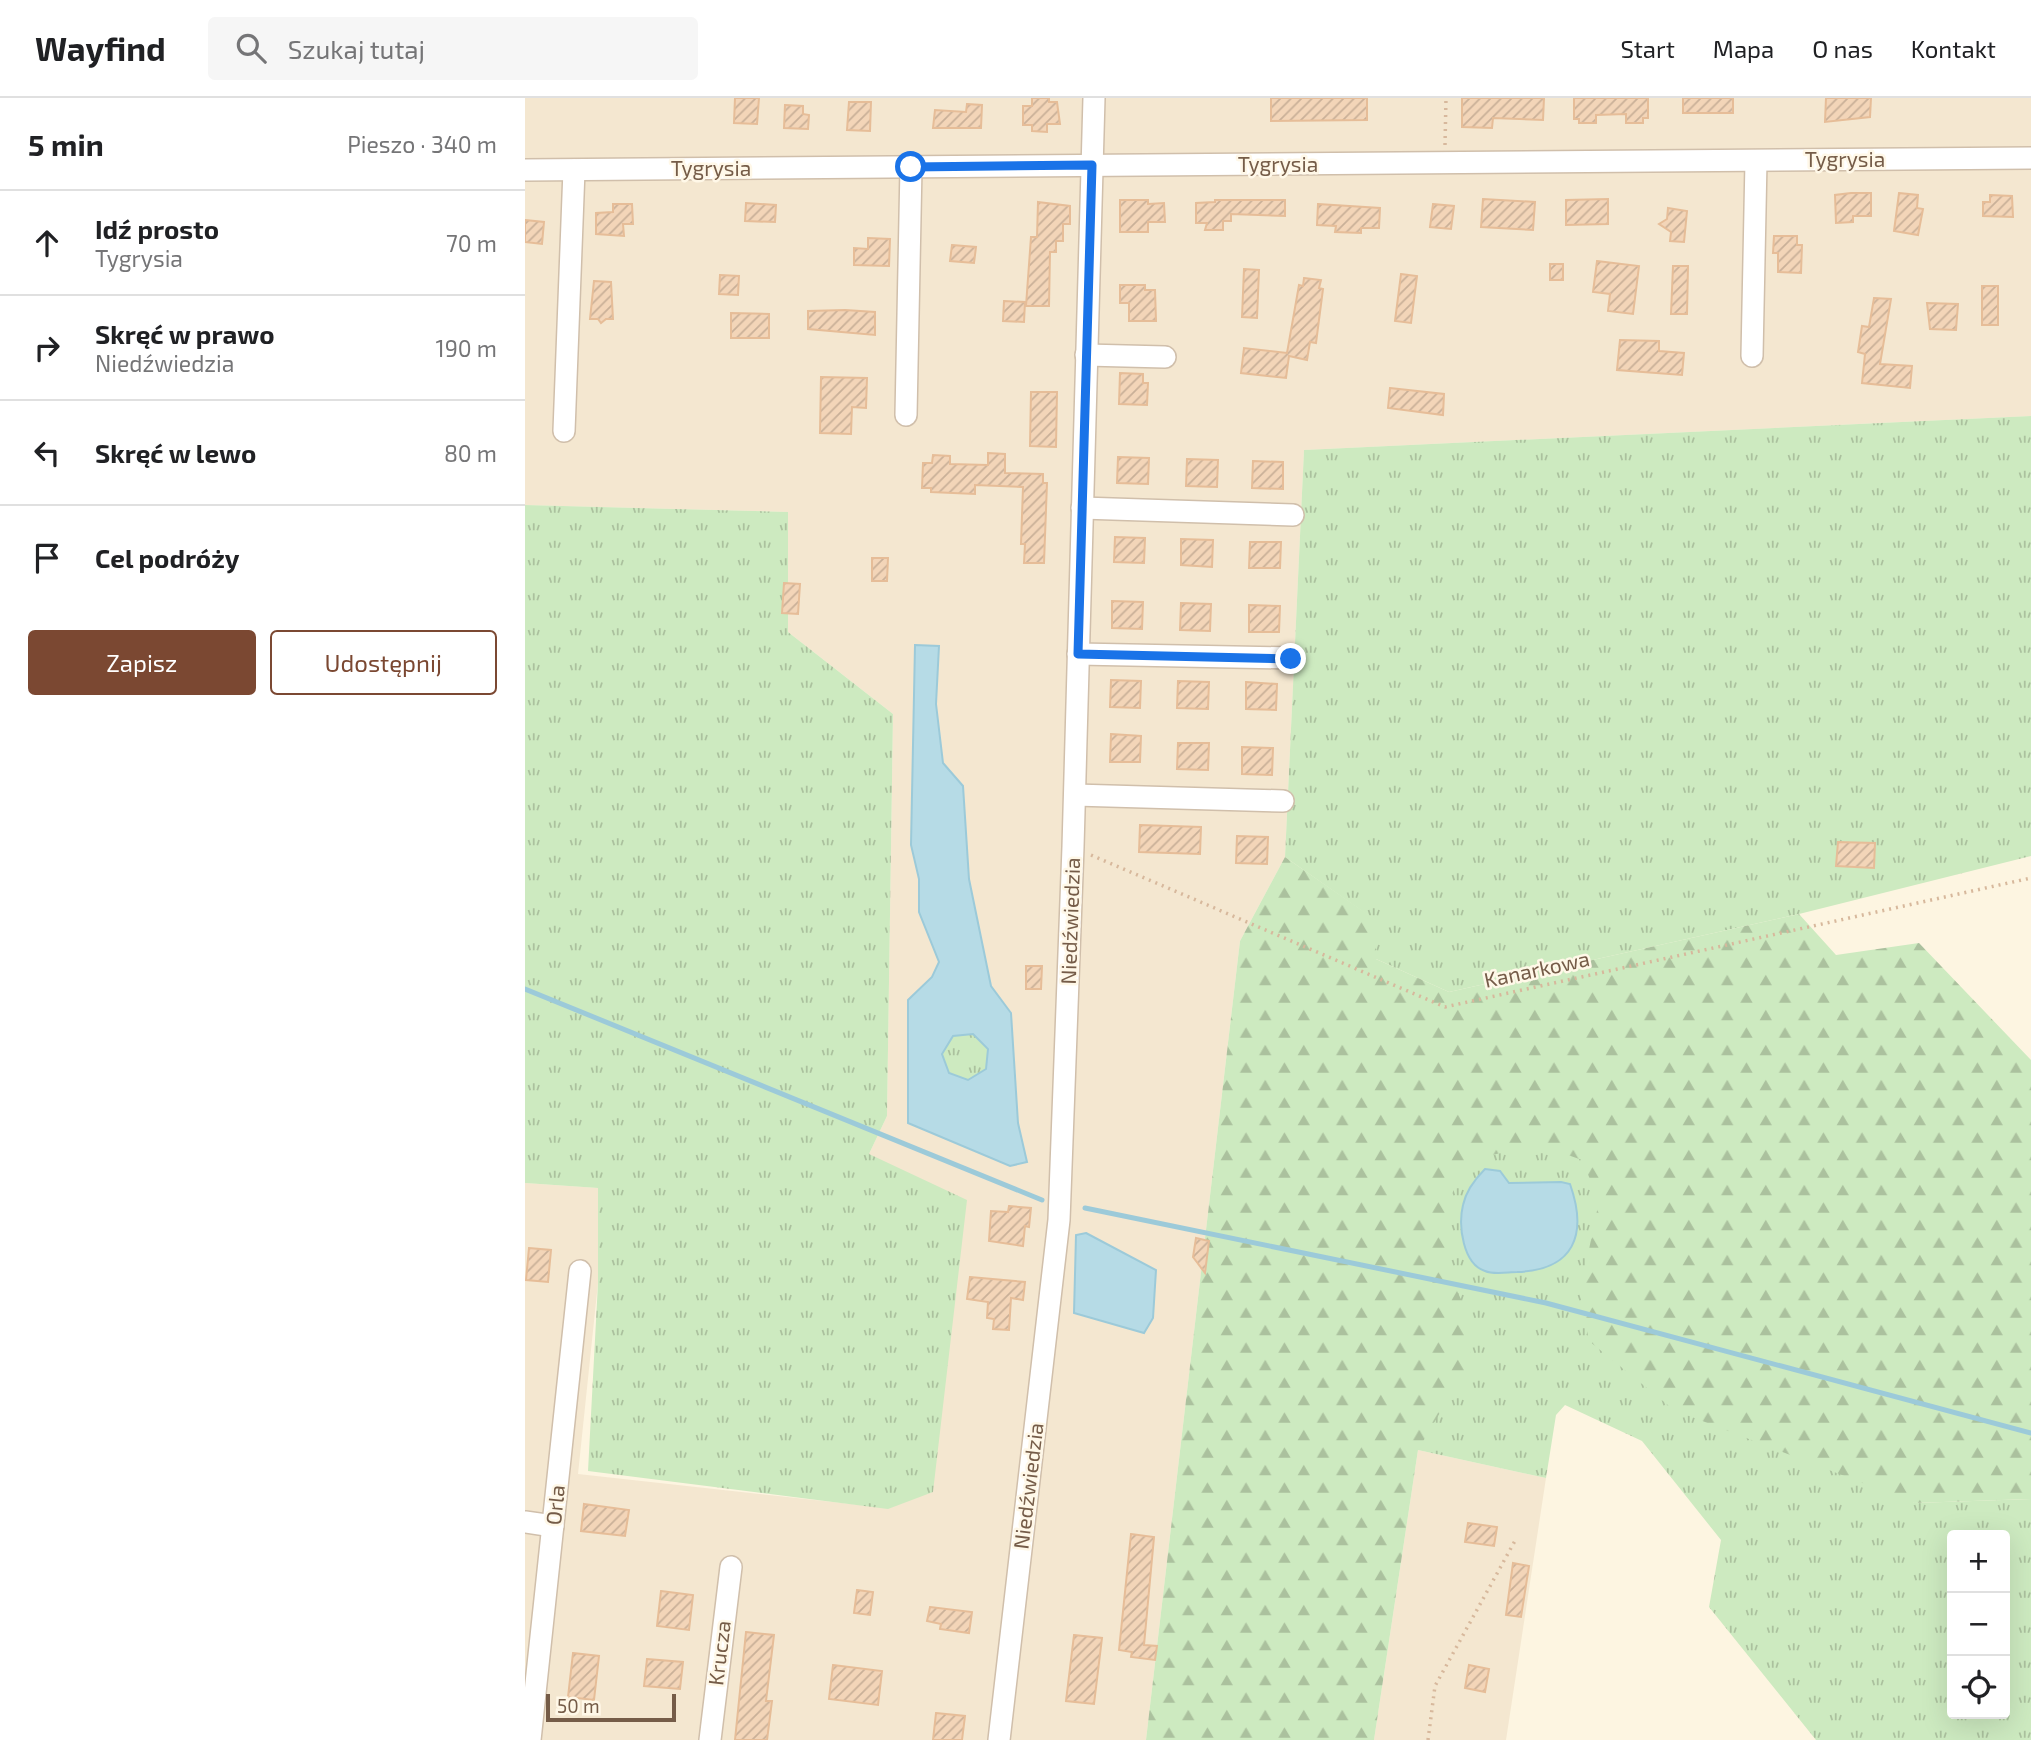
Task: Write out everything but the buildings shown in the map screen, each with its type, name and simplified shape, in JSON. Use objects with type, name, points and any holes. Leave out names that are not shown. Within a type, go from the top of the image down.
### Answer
[{"type":"street","name":"Niedźwiedzia","points":[[999,1740],[1059,1220],[1075,795],[1094,98]]},
{"type":"street","name":"Tygrysia","points":[[525,170],[1444,165],[2031,158]]},
{"type":"street","points":[[1752,356],[1756,160]]},
{"type":"street","points":[[906,415],[911,167]]},
{"type":"street","points":[[564,431],[574,170]]},
{"type":"street","points":[[1086,355],[1165,357]]},
{"type":"street","points":[[1082,508],[1293,515]]},
{"type":"street","points":[[1078,654],[1291,659]]},
{"type":"street","points":[[1075,795],[1283,801]]},
{"type":"street","name":"Orla","points":[[530,1740],[580,1270]]},
{"type":"street","points":[[525,1522],[554,1526]]},
{"type":"street","name":"Krucza","points":[[710,1740],[731,1567]]},
{"type":"path","points":[[1444,165],[1446,98]]},
{"type":"path","name":"Kanarkowa","points":[[1073,847],[1445,1007],[2031,878]]},
{"type":"path","points":[[1428,1740],[1436,1686],[1516,1539]]},
{"type":"shaded area","points":[[525,98],[2031,98],[2031,416],[1304,450],[1285,857],[1240,941],[1146,1740],[525,1740],[525,1183],[598,1188],[598,1283],[578,1474],[888,1508],[869,1154],[887,1116],[893,714],[788,632],[788,512],[525,505]]},
{"type":"shaded area","points":[[1418,1450],[1546,1478],[1506,1740],[1374,1740]]},
{"type":"green space","points":[[2031,416],[2031,856],[1799,914],[1449,992],[1376,959],[1375,920],[1285,857],[1304,450]]},
{"type":"green space","points":[[525,505],[788,512],[788,632],[893,714],[887,1116],[869,1154],[967,1200],[933,1492],[888,1509],[588,1471],[598,1283],[598,1188],[525,1183]]},
{"type":"green space","points":[[1285,857],[1376,920],[1376,959],[1449,992],[1799,914],[1836,955],[1919,943],[2031,1060],[2031,1499],[1914,1503],[1674,1410],[1589,1341],[1580,1293],[1599,1201],[1582,1160],[1537,1144],[1468,1161],[1447,1204],[1447,1270],[1468,1314],[1471,1360],[1418,1450],[1374,1740],[1146,1740],[1240,941]]},
{"type":"green space","points":[[974,1034],[988,1049],[986,1069],[968,1080],[949,1073],[942,1054],[953,1036]]},
{"type":"green space","points":[[1572,1095],[1914,1503],[2031,1499],[2031,1740],[1816,1740],[1709,1607],[1721,1540],[1642,1441],[1565,1405],[1556,1415],[1546,1478],[1418,1450],[1421,1138]]},
{"type":"water","points":[[915,645],[939,646],[936,704],[943,763],[963,786],[969,879],[991,986],[1011,1013],[1018,1123],[1027,1162],[1010,1166],[908,1123],[908,1000],[932,977],[939,962],[919,912],[919,879],[911,845]],"holes":[[[973,1034],[988,1049],[986,1069],[968,1080],[949,1073],[942,1054],[953,1036]]]},
{"type":"water","points":[[1485,1169],[1500,1171],[1509,1183],[1570,1184],[1575,1202],[1576,1234],[1564,1257],[1552,1265],[1536,1270],[1501,1273],[1485,1271],[1472,1261],[1464,1243],[1462,1214],[1469,1190]]},
{"type":"water","points":[[1086,1233],[1156,1270],[1153,1318],[1144,1333],[1074,1313],[1076,1235]]},
{"type":"waterway","points":[[525,989],[1042,1200]]},
{"type":"waterway","points":[[1085,1208],[1546,1303],[2031,1433]]},
{"type":"route","points":[[911,167],[1092,165],[1078,654],[1291,659]]}]
